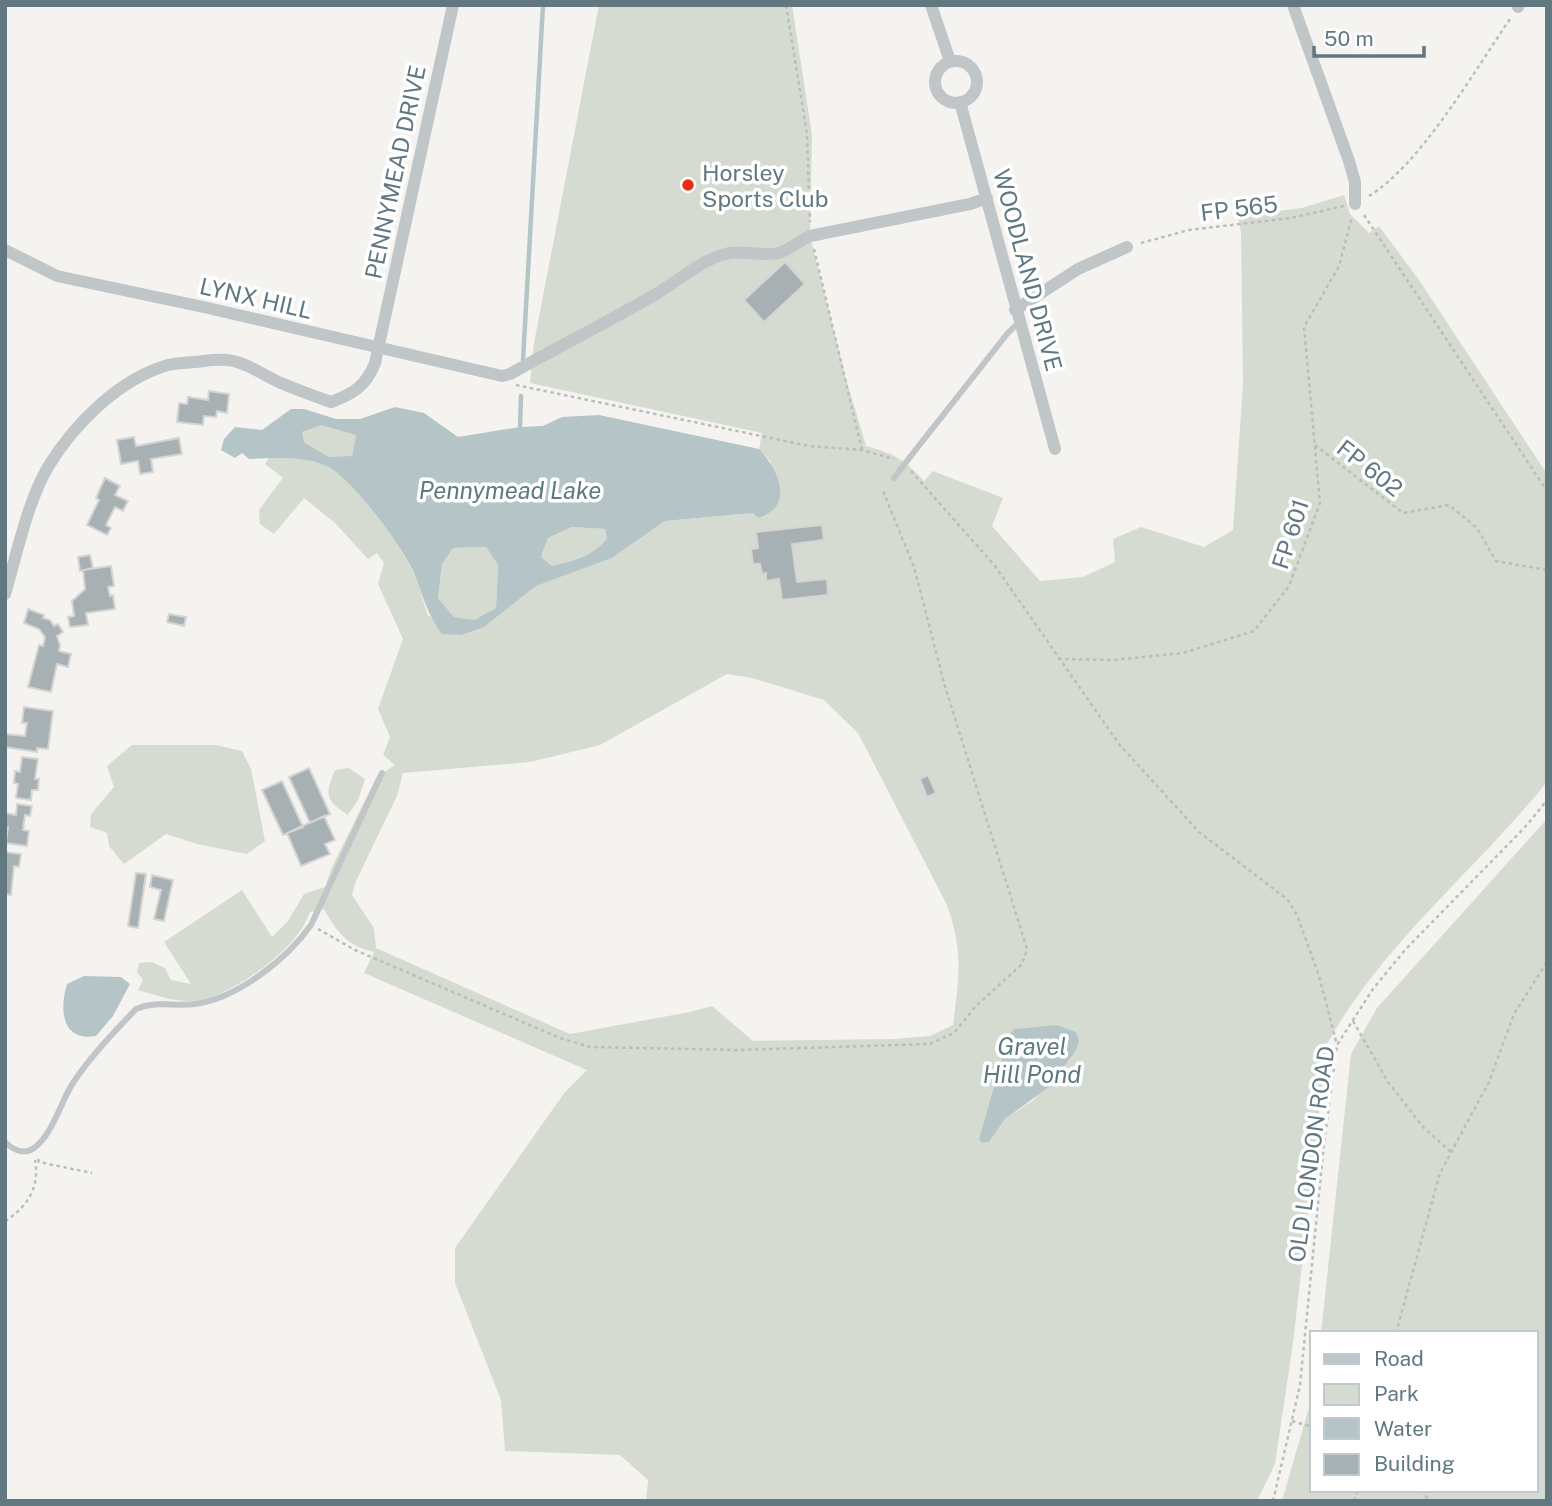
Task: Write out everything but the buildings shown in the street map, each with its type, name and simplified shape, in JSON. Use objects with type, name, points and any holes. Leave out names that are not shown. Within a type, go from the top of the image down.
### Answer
[{"type":"street","name":"PENNYMEAD DRIVE","points":[[5,594],[34,499],[47,469],[75,432],[119,390],[147,373],[170,365],[228,360],[331,402],[359,389],[369,377],[378,348],[453,5]]},
{"type":"street","points":[[931,5],[950,61]]},
{"type":"street","points":[[1293,5],[1349,161],[1355,182],[1355,204]]},
{"type":"street","points":[[950,61],[962,61],[971,67],[976,77],[976,88],[970,97],[960,102],[949,102],[940,96],[935,86],[941,66],[950,61]]},
{"type":"street","name":"WOODLAND DRIVE","points":[[960,102],[1055,449]]},
{"type":"street","points":[[502,376],[725,254],[746,251],[781,253],[796,241],[810,236],[958,207],[987,198]]},
{"type":"street","points":[[1017,316],[1078,269],[1127,247]]},
{"type":"street","name":"LYNX HILL","points":[[5,250],[57,276],[502,376]]},
{"type":"lane","points":[[894,478],[1007,334],[1017,316]]},
{"type":"lane","points":[[5,1142],[12,1149],[24,1152],[33,1150],[45,1136],[74,1081],[136,1009],[148,1004],[192,1005],[224,996],[270,967],[302,938],[311,925],[382,773]]},
{"type":"path","points":[[786,5],[807,134],[810,236],[862,450]]},
{"type":"path","name":"FP 565","points":[[1127,247],[1189,230],[1291,218],[1355,204],[1383,187],[1450,108],[1518,6]]},
{"type":"path","points":[[1355,204],[1547,491]]},
{"type":"path","name":"FP 601","points":[[1058,659],[1113,660],[1183,653],[1254,631],[1290,586],[1320,503],[1304,327],[1339,266],[1355,204]]},
{"type":"path","points":[[502,376],[513,384],[545,393],[809,446],[862,450],[894,459],[901,464]]},
{"type":"path","name":"FP 602","points":[[1315,445],[1403,513],[1449,505],[1477,528],[1496,561],[1547,570]]},
{"type":"path","points":[[909,469],[995,566],[1118,744],[1199,832],[1287,899],[1297,915],[1320,976],[1337,1045]]},
{"type":"path","points":[[311,925],[355,950],[560,1038],[590,1047],[739,1050],[930,1044],[954,1033],[975,1007],[1022,964],[1027,949],[944,683],[914,567],[883,491]]},
{"type":"path","name":"OLD LONDON ROAD","points":[[1273,1501],[1300,1385],[1324,1144],[1337,1045],[1373,989],[1405,950],[1527,825],[1547,800]]},
{"type":"path","points":[[1397,1331],[1440,1173],[1489,1082],[1514,1014],[1547,962]]},
{"type":"path","points":[[1353,1021],[1388,1083],[1423,1127],[1451,1152]]},
{"type":"path","points":[[33,1150],[39,1162],[92,1173]]},
{"type":"path","points":[[5,1221],[15,1215],[29,1199],[38,1175],[33,1150]]},
{"type":"path","points":[[1292,1420],[1310,1426]]},
{"type":"green space","points":[[599,5],[792,5],[812,135],[810,236],[866,446],[898,458],[924,481],[933,471],[1003,498],[992,526],[1040,581],[1083,577],[1115,562],[1113,539],[1141,527],[1204,547],[1233,530],[1243,383],[1241,232],[1238,216],[1302,208],[1344,195],[1350,214],[1369,233],[1379,226],[1419,280],[1547,474],[1547,782],[1402,940],[1350,1007],[1327,1044],[1293,1343],[1275,1464],[1257,1501],[646,1501],[648,1480],[620,1455],[505,1451],[501,1400],[455,1283],[455,1248],[565,1092],[587,1070],[364,973],[374,952],[356,946],[344,937],[324,909],[310,912],[303,927],[280,954],[236,986],[220,994],[185,1001],[138,990],[143,980],[137,972],[139,963],[152,962],[165,968],[171,980],[191,984],[164,942],[242,890],[272,937],[288,921],[304,894],[325,887],[332,867],[376,778],[395,765],[383,755],[390,737],[378,709],[403,639],[378,584],[384,563],[377,553],[368,559],[335,523],[304,498],[274,534],[260,524],[259,510],[283,478],[265,464],[269,458],[315,462],[338,474],[375,513],[406,558],[428,616],[484,627],[536,586],[612,558],[665,521],[753,513],[758,518],[771,462],[759,449],[762,433],[530,383],[534,343]],"holes":[[[727,674],[752,678],[824,700],[858,733],[946,903],[952,920],[959,964],[953,1025],[930,1036],[894,1039],[753,1041],[712,1006],[570,1034],[376,948],[374,928],[352,895],[356,881],[397,796],[403,773],[530,762],[600,745]],[[1057,1025],[1076,1032],[1035,1099],[1005,1119],[989,1142],[981,1143],[979,1139],[1005,1044]]]},
{"type":"green space","points":[[321,424],[356,435],[352,457],[329,457],[304,442],[302,432]]},
{"type":"green space","points":[[572,527],[606,529],[607,538],[590,553],[552,566],[541,557],[548,538]]},
{"type":"green space","points":[[486,547],[498,565],[496,608],[474,620],[454,617],[438,598],[442,564],[452,548]]},
{"type":"green space","points":[[132,745],[216,745],[242,751],[251,769],[265,841],[247,854],[197,844],[166,834],[124,864],[109,846],[107,833],[90,827],[91,814],[114,787],[107,766]]},
{"type":"green space","points":[[349,768],[365,779],[358,800],[348,815],[331,801],[328,792],[335,770]]},
{"type":"green space","points":[[1547,819],[1547,1501],[1282,1501],[1310,1404],[1310,1492],[1538,1492],[1538,1331],[1321,1331],[1351,1054],[1377,1008]]},
{"type":"water","name":"Pennymead Lake","points":[[395,407],[424,413],[458,437],[543,426],[562,417],[599,415],[759,449],[777,477],[780,497],[777,506],[758,518],[753,513],[665,521],[612,558],[536,586],[484,627],[461,635],[442,634],[428,611],[413,571],[398,545],[374,512],[335,471],[306,460],[249,459],[242,453],[235,458],[221,450],[224,439],[235,427],[262,430],[291,409],[304,409],[336,419],[360,419]],"holes":[[[321,425],[356,435],[352,456],[329,457],[304,442],[302,432]],[[572,527],[605,529],[607,538],[589,553],[552,566],[541,557],[548,538]],[[486,547],[498,565],[496,608],[474,620],[454,617],[438,598],[442,564],[453,548]]]},
{"type":"water","points":[[84,976],[121,977],[130,984],[113,1016],[96,1036],[76,1034],[66,1022],[64,1013],[67,984]]},
{"type":"water","name":"Gravel Hill Pond","points":[[1057,1025],[1076,1032],[1079,1041],[1076,1050],[1049,1087],[1005,1119],[989,1142],[981,1143],[979,1139],[1008,1035],[1015,1029]]},
{"type":"waterway","points":[[523,360],[543,5]]},
{"type":"waterway","points":[[520,427],[521,396]]},
{"type":"place","name":"Horsley Sports Club","points":[[688,185]]}]
